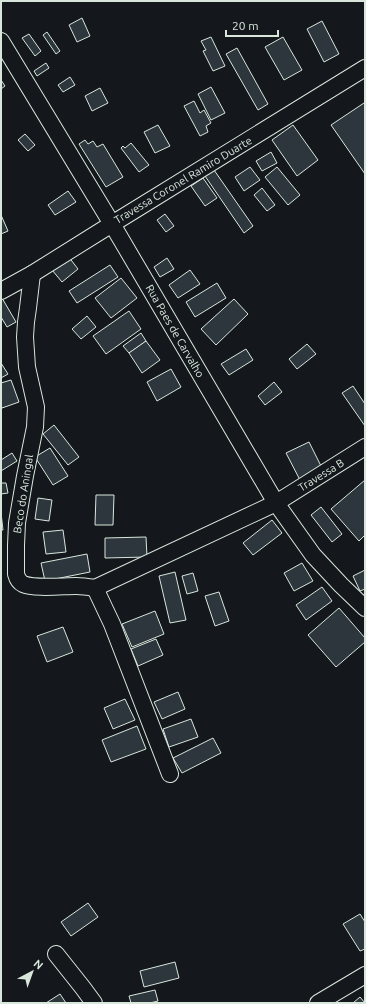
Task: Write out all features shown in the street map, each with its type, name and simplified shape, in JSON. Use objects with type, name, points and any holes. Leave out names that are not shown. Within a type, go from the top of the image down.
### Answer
[{"type":"street","name":"Rua Paes de Carvalho","points":[[1,41],[112,224],[276,503],[312,555],[365,608]]},
{"type":"street","name":"Travessa Coronel Ramiro Duarte","points":[[1,291],[32,274],[365,68]]},
{"type":"street","name":"Beco do Aningal","points":[[32,274],[25,337],[27,367],[36,407],[35,427],[21,495],[17,523],[16,574],[17,578],[23,584],[44,587],[78,586],[95,588]]},
{"type":"street","name":"Travessa B","points":[[95,588],[276,503],[365,447]]},
{"type":"street","points":[[95,588],[112,624],[170,774]]},
{"type":"street","points":[[56,954],[94,1003]]},
{"type":"street","points":[[318,1003],[365,975]]},
{"type":"building","points":[[82,18],[90,36],[77,42],[69,25]]},
{"type":"building","points":[[322,21],[339,54],[324,62],[307,29]]},
{"type":"building","points":[[47,32],[60,51],[56,54],[43,35]]},
{"type":"building","points":[[29,34],[41,51],[35,56],[22,38]]},
{"type":"building","points":[[211,37],[225,66],[213,71],[203,51],[206,50],[201,41]]},
{"type":"building","points":[[283,37],[302,70],[284,80],[265,47]]},
{"type":"building","points":[[237,48],[268,104],[258,110],[226,54]]},
{"type":"building","points":[[46,63],[49,68],[37,76],[34,71]]},
{"type":"building","points":[[70,77],[75,85],[63,92],[58,85]]},
{"type":"building","points":[[1,80],[5,86],[1,89]]},
{"type":"building","points":[[211,87],[225,113],[211,120],[198,94]]},
{"type":"building","points":[[100,88],[108,103],[92,111],[85,96]]},
{"type":"building","points":[[194,101],[200,113],[204,110],[211,123],[206,126],[208,132],[200,136],[184,106]]},
{"type":"building","points":[[364,103],[365,104],[365,174],[331,125]]},
{"type":"building","points":[[158,125],[170,146],[155,153],[144,132]]},
{"type":"building","points":[[293,125],[318,160],[297,176],[272,140]]},
{"type":"building","points":[[25,134],[35,145],[28,151],[18,140]]},
{"type":"building","points":[[85,140],[88,144],[93,141],[97,147],[103,144],[123,177],[106,187],[79,144]]},
{"type":"building","points":[[131,143],[149,165],[139,172],[121,148],[123,146],[125,148]]},
{"type":"building","points":[[271,152],[277,163],[262,171],[256,161]]},
{"type":"building","points":[[250,167],[260,180],[244,191],[235,177]]},
{"type":"building","points":[[277,167],[300,195],[288,205],[265,177]]},
{"type":"building","points":[[214,170],[253,226],[244,233],[205,176]]},
{"type":"building","points":[[203,178],[217,198],[205,206],[191,186]]},
{"type":"building","points":[[262,188],[275,205],[267,211],[254,195]]},
{"type":"building","points":[[68,191],[76,202],[55,215],[48,205]]},
{"type":"building","points":[[165,214],[174,226],[166,232],[157,220]]},
{"type":"building","points":[[1,215],[8,231],[1,234]]},
{"type":"building","points":[[68,256],[78,269],[62,282],[52,270]]},
{"type":"building","points":[[167,258],[174,269],[160,277],[154,267]]},
{"type":"building","points":[[110,265],[118,277],[77,303],[69,291]]},
{"type":"building","points":[[190,270],[200,284],[178,298],[169,285]]},
{"type":"building","points":[[121,278],[137,298],[111,318],[95,298]]},
{"type":"building","points":[[217,283],[226,298],[195,317],[186,302]]},
{"type":"building","points":[[2,298],[16,322],[7,327],[1,317]]},
{"type":"building","points":[[234,299],[248,314],[216,345],[201,329]]},
{"type":"building","points":[[129,311],[141,329],[106,354],[93,336]]},
{"type":"building","points":[[87,316],[96,327],[81,339],[72,329]]},
{"type":"building","points":[[141,333],[146,341],[129,353],[123,346]]},
{"type":"building","points":[[146,341],[160,360],[142,373],[129,353]]},
{"type":"building","points":[[307,344],[316,354],[297,369],[289,359]]},
{"type":"building","points":[[246,349],[253,360],[229,375],[221,364]]},
{"type":"building","points":[[1,363],[8,374],[1,378]]},
{"type":"building","points":[[171,369],[181,387],[157,401],[147,382]]},
{"type":"building","points":[[11,380],[19,402],[2,408],[1,383]]},
{"type":"building","points":[[274,382],[282,392],[265,405],[258,396]]},
{"type":"building","points":[[353,386],[365,404],[365,426],[342,393]]},
{"type":"building","points":[[54,425],[79,457],[68,465],[43,434]]},
{"type":"building","points":[[309,442],[322,468],[300,480],[286,453]]},
{"type":"building","points":[[50,448],[68,476],[53,485],[35,457]]},
{"type":"building","points":[[12,453],[17,461],[1,471],[1,460]]},
{"type":"building","points":[[365,480],[365,535],[359,541],[331,509]]},
{"type":"building","points":[[1,483],[6,483],[8,493],[1,494]]},
{"type":"building","points":[[96,495],[114,495],[113,525],[95,525]]},
{"type":"building","points":[[38,498],[52,500],[49,521],[35,519]]},
{"type":"building","points":[[321,507],[342,534],[332,542],[311,515]]},
{"type":"building","points":[[1,513],[3,530],[1,530]]},
{"type":"building","points":[[272,520],[282,533],[253,555],[243,543]]},
{"type":"building","points":[[63,530],[66,552],[46,554],[43,532]]},
{"type":"building","points":[[146,537],[147,557],[105,558],[105,538]]},
{"type":"building","points":[[87,554],[90,572],[45,581],[41,563]]},
{"type":"building","points":[[302,563],[313,581],[294,591],[284,573]]},
{"type":"building","points":[[365,570],[365,589],[360,591],[353,576]]},
{"type":"building","points":[[175,572],[186,620],[170,623],[159,576]]},
{"type":"building","points":[[193,573],[198,591],[187,594],[182,576]]},
{"type":"building","points":[[322,587],[332,601],[306,620],[296,605]]},
{"type":"building","points":[[219,592],[229,621],[215,626],[205,596]]},
{"type":"building","points":[[339,608],[365,638],[365,642],[336,667],[308,635]]},
{"type":"building","points":[[155,611],[164,634],[132,647],[122,624]]},
{"type":"building","points":[[63,627],[73,652],[47,662],[37,636]]},
{"type":"building","points":[[156,639],[163,655],[138,666],[131,649]]},
{"type":"building","points":[[178,692],[185,709],[162,719],[154,702]]},
{"type":"building","points":[[125,699],[135,720],[113,729],[104,708]]},
{"type":"building","points":[[191,719],[198,737],[169,747],[163,729]]},
{"type":"building","points":[[137,726],[146,749],[111,762],[102,740]]},
{"type":"building","points":[[213,738],[221,753],[182,773],[173,758]]},
{"type":"building","points":[[88,903],[98,917],[71,936],[61,922]]},
{"type":"building","points":[[360,914],[365,922],[365,949],[360,951],[343,924]]},
{"type":"building","points":[[175,962],[179,978],[144,987],[140,971]]},
{"type":"building","points":[[155,990],[158,1001],[150,1003],[131,1003],[129,996]]},
{"type":"building","points":[[60,994],[66,1003],[46,1003]]},
{"type":"building","points":[[360,997],[365,1003],[353,1003]]}]
